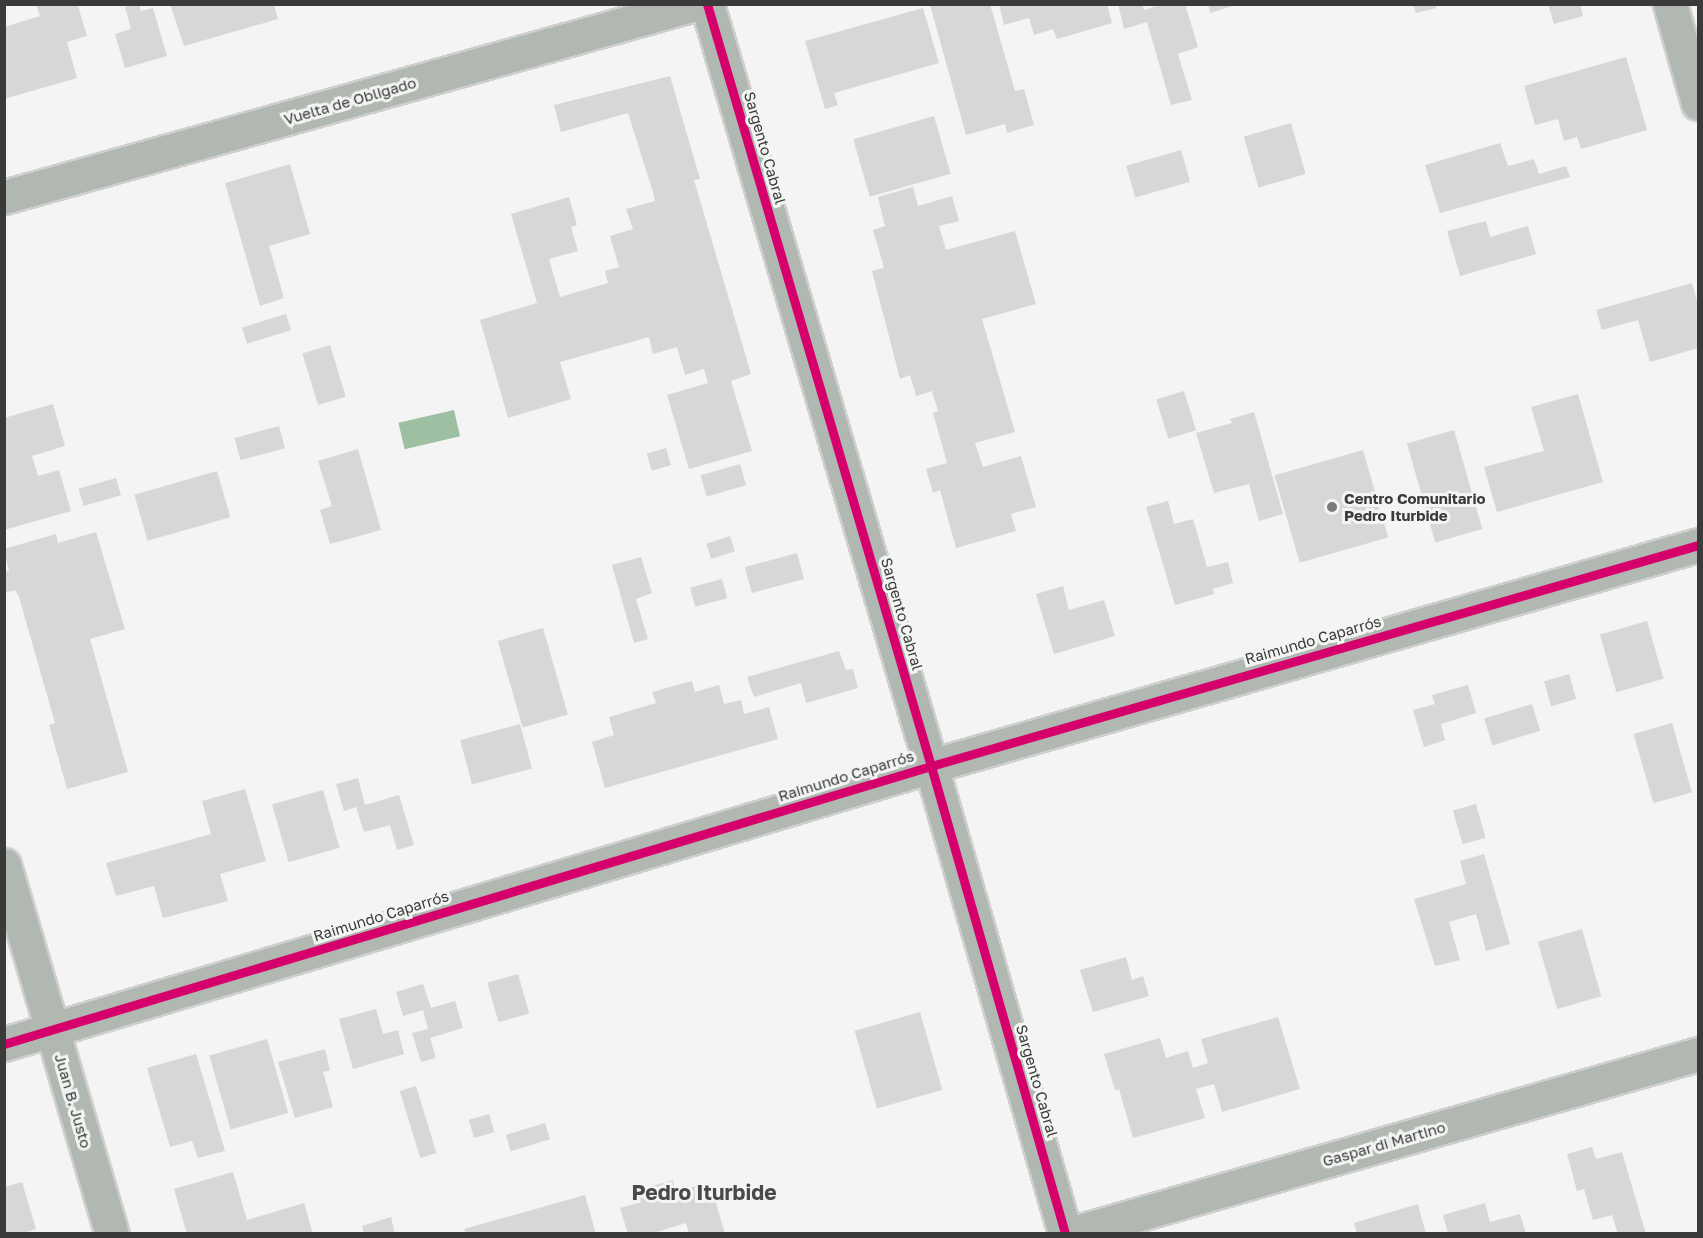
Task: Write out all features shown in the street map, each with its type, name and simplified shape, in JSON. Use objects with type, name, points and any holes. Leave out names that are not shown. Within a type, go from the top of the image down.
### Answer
[{"type":"street","name":"Vuelta de Obligado","points":[[4,197],[695,4]]},
{"type":"street","name":"Sargento Cabral","points":[[707,4],[931,766],[1065,1233]]},
{"type":"street","points":[[1670,4],[1698,103]]},
{"type":"street","name":"Raimundo Caparrós","points":[[4,1044],[931,766],[1698,545]]},
{"type":"street","name":"Juan B. Justo","points":[[4,865],[112,1233]]},
{"type":"street","name":"Gaspar di Martino","points":[[1070,1233],[1698,1054]]},
{"type":"shaded area","points":[[454,410],[460,436],[405,449],[398,423]]},
{"type":"building","points":[[36,4],[78,6],[87,36],[67,42],[77,78],[4,99],[4,27],[40,16]]},
{"type":"building","points":[[139,4],[141,11],[153,8],[167,56],[125,68],[115,34],[131,29],[125,7]]},
{"type":"building","points":[[170,4],[274,4],[278,19],[184,46]]},
{"type":"building","points":[[990,4],[1015,91],[1024,89],[1034,125],[1007,133],[1005,124],[966,135],[930,5]]},
{"type":"building","points":[[999,4],[1107,4],[1112,23],[1057,39],[1053,29],[1034,35],[1029,18],[1004,25]]},
{"type":"building","points":[[1118,4],[1142,4],[1144,10],[1163,4],[1185,4],[1198,47],[1178,54],[1192,100],[1171,105],[1147,22],[1124,29]]},
{"type":"building","points":[[1208,4],[1236,4],[1236,5],[1210,13]]},
{"type":"building","points":[[1413,4],[1435,4],[1436,8],[1416,13]]},
{"type":"building","points":[[1548,4],[1580,4],[1583,16],[1554,24]]},
{"type":"building","points":[[923,8],[939,63],[834,93],[838,105],[825,109],[805,41]]},
{"type":"building","points":[[1626,57],[1647,130],[1581,149],[1577,137],[1564,141],[1558,119],[1535,125],[1524,86]]},
{"type":"building","points":[[670,76],[700,179],[694,180],[751,374],[731,381],[752,451],[689,469],[667,395],[708,383],[704,369],[685,375],[677,347],[653,354],[649,337],[560,362],[571,399],[508,418],[480,320],[537,303],[511,214],[569,197],[577,225],[571,227],[578,251],[549,259],[560,297],[608,283],[605,271],[619,267],[610,236],[633,229],[626,209],[655,201],[653,192],[628,113],[561,132],[554,105]]},
{"type":"building","points":[[934,116],[951,174],[870,197],[853,139]]},
{"type":"building","points":[[1291,123],[1306,174],[1259,187],[1244,137]]},
{"type":"building","points":[[1500,143],[1508,166],[1534,159],[1539,174],[1566,166],[1570,177],[1440,213],[1425,165]]},
{"type":"building","points":[[1181,150],[1190,182],[1135,197],[1126,166]]},
{"type":"building","points":[[290,164],[310,234],[269,246],[284,298],[260,306],[225,183]]},
{"type":"building","points":[[913,187],[918,206],[952,196],[959,221],[939,226],[946,250],[1015,231],[1036,304],[982,319],[1015,432],[975,443],[983,467],[1021,456],[1036,507],[1011,514],[1016,531],[956,548],[940,490],[933,493],[926,469],[947,463],[933,413],[938,411],[932,391],[916,396],[910,375],[900,379],[872,271],[884,268],[873,230],[885,226],[878,197]]},
{"type":"building","points":[[1486,221],[1490,237],[1528,226],[1536,254],[1460,276],[1447,231]]},
{"type":"building","points":[[1692,283],[1698,305],[1698,348],[1650,362],[1638,320],[1602,330],[1596,310]]},
{"type":"building","points":[[286,314],[291,330],[247,344],[242,327]]},
{"type":"building","points":[[330,345],[346,397],[318,405],[302,353]]},
{"type":"building","points":[[1184,391],[1196,430],[1168,439],[1156,399]]},
{"type":"building","points":[[1578,394],[1603,482],[1497,512],[1484,467],[1544,451],[1531,407]]},
{"type":"building","points":[[53,404],[65,446],[32,456],[38,476],[59,470],[71,511],[4,530],[4,418]]},
{"type":"building","points":[[1254,412],[1283,514],[1259,521],[1249,484],[1214,493],[1196,433],[1232,423],[1230,419]]},
{"type":"building","points":[[279,426],[285,448],[241,460],[235,438]]},
{"type":"building","points":[[1454,430],[1482,529],[1435,543],[1407,444]]},
{"type":"building","points":[[666,448],[671,465],[652,471],[647,454]]},
{"type":"building","points":[[358,449],[381,530],[330,544],[320,510],[332,506],[318,461]]},
{"type":"building","name":"Centro Comunitario Pedro Iturbide","points":[[1363,450],[1388,537],[1300,563],[1275,475]]},
{"type":"building","points":[[740,464],[746,485],[707,496],[701,475]]},
{"type":"building","points":[[217,471],[230,517],[148,541],[134,495]]},
{"type":"building","points":[[116,478],[121,495],[83,506],[79,489]]},
{"type":"building","points":[[1168,501],[1174,524],[1193,519],[1207,567],[1228,562],[1233,583],[1213,589],[1214,594],[1175,605],[1146,507]]},
{"type":"building","points":[[96,532],[125,629],[90,639],[128,772],[67,789],[49,725],[55,723],[19,597],[15,590],[4,593],[4,572],[9,571],[4,549],[56,534],[58,543]]},
{"type":"building","points":[[730,536],[735,551],[711,559],[706,544]]},
{"type":"building","points":[[797,553],[804,579],[752,593],[745,567]]},
{"type":"building","points":[[641,557],[652,593],[636,599],[648,639],[634,643],[612,565]]},
{"type":"building","points":[[722,579],[727,598],[695,607],[690,588]]},
{"type":"building","points":[[1063,586],[1069,610],[1104,600],[1115,636],[1054,654],[1036,594]]},
{"type":"building","points":[[1647,621],[1664,679],[1616,692],[1600,635]]},
{"type":"building","points":[[543,628],[568,715],[523,727],[498,641]]},
{"type":"building","points":[[839,651],[846,670],[853,669],[858,688],[806,703],[801,683],[754,697],[747,677]]},
{"type":"building","points":[[1569,674],[1576,699],[1551,706],[1544,681]]},
{"type":"building","points":[[692,681],[695,692],[719,685],[724,704],[741,700],[744,714],[769,707],[778,739],[605,788],[592,742],[614,735],[609,717],[656,703],[652,692]]},
{"type":"building","points":[[1468,685],[1476,713],[1441,724],[1445,740],[1424,747],[1413,710],[1435,704],[1432,695]]},
{"type":"building","points":[[1532,704],[1540,731],[1492,745],[1484,719]]},
{"type":"building","points":[[1672,723],[1692,792],[1653,803],[1634,734]]},
{"type":"building","points":[[520,724],[532,768],[472,784],[460,740]]},
{"type":"building","points":[[358,778],[365,805],[399,795],[414,845],[397,850],[390,825],[364,832],[356,807],[344,811],[336,784]]},
{"type":"building","points":[[245,789],[266,861],[220,874],[228,901],[163,918],[154,886],[116,896],[106,863],[211,834],[202,801]]},
{"type":"building","points":[[323,790],[340,848],[289,862],[272,805]]},
{"type":"building","points":[[1476,804],[1486,838],[1463,844],[1453,811]]},
{"type":"building","points":[[1484,854],[1510,944],[1486,951],[1476,914],[1449,922],[1460,960],[1435,966],[1414,899],[1466,884],[1460,861]]},
{"type":"building","points":[[1582,929],[1601,996],[1557,1009],[1538,942]]},
{"type":"building","points":[[1126,957],[1132,980],[1143,976],[1149,996],[1093,1012],[1080,970]]},
{"type":"building","points":[[518,974],[529,1013],[499,1022],[487,983]]},
{"type":"building","points":[[423,984],[431,1008],[455,1001],[463,1028],[430,1038],[436,1058],[421,1062],[412,1033],[428,1029],[423,1010],[403,1016],[396,992]]},
{"type":"building","points":[[376,1009],[383,1034],[398,1030],[404,1054],[353,1069],[339,1019]]},
{"type":"building","points":[[920,1012],[942,1090],[877,1109],[855,1031]]},
{"type":"building","points":[[1278,1017],[1300,1089],[1222,1112],[1214,1084],[1196,1089],[1205,1118],[1133,1138],[1119,1089],[1115,1090],[1104,1054],[1160,1038],[1166,1058],[1188,1051],[1193,1068],[1208,1063],[1201,1039]]},
{"type":"building","points":[[267,1039],[288,1113],[231,1130],[209,1056]]},
{"type":"building","points":[[325,1049],[330,1070],[323,1072],[333,1107],[295,1118],[278,1062]]},
{"type":"building","points":[[196,1054],[225,1151],[198,1158],[192,1141],[170,1147],[147,1068]]},
{"type":"building","points":[[416,1086],[436,1153],[420,1158],[400,1091]]},
{"type":"building","points":[[489,1114],[494,1132],[474,1138],[469,1120]]},
{"type":"building","points":[[545,1123],[550,1139],[511,1151],[506,1135]]},
{"type":"building","points":[[1592,1147],[1596,1159],[1622,1152],[1646,1234],[1618,1234],[1612,1215],[1593,1220],[1584,1189],[1577,1191],[1567,1154]]},
{"type":"building","points":[[233,1172],[247,1220],[304,1203],[313,1234],[187,1234],[174,1189]]},
{"type":"building","points":[[673,1180],[676,1192],[710,1182],[725,1234],[689,1234],[686,1223],[650,1234],[628,1234],[620,1208],[641,1202],[637,1190]]},
{"type":"building","points":[[22,1182],[36,1229],[21,1234],[4,1234],[4,1187]]},
{"type":"building","points":[[585,1195],[596,1234],[466,1234],[464,1229]]},
{"type":"building","points":[[1485,1203],[1490,1222],[1520,1214],[1526,1234],[1448,1234],[1443,1215]]},
{"type":"building","points":[[1418,1204],[1426,1234],[1357,1234],[1354,1223]]},
{"type":"building","points":[[391,1217],[395,1234],[364,1234],[362,1226]]},
{"type":"cycle path","points":[[707,4],[931,766],[1065,1234]]},
{"type":"cycle path","points":[[4,1044],[931,766],[1698,545]]},
{"type":"place","name":"Centro Comunitario Pedro Iturbide","points":[[1332,507]]},
{"type":"district","name":"Pedro Iturbide","points":[[704,1192]]}]
